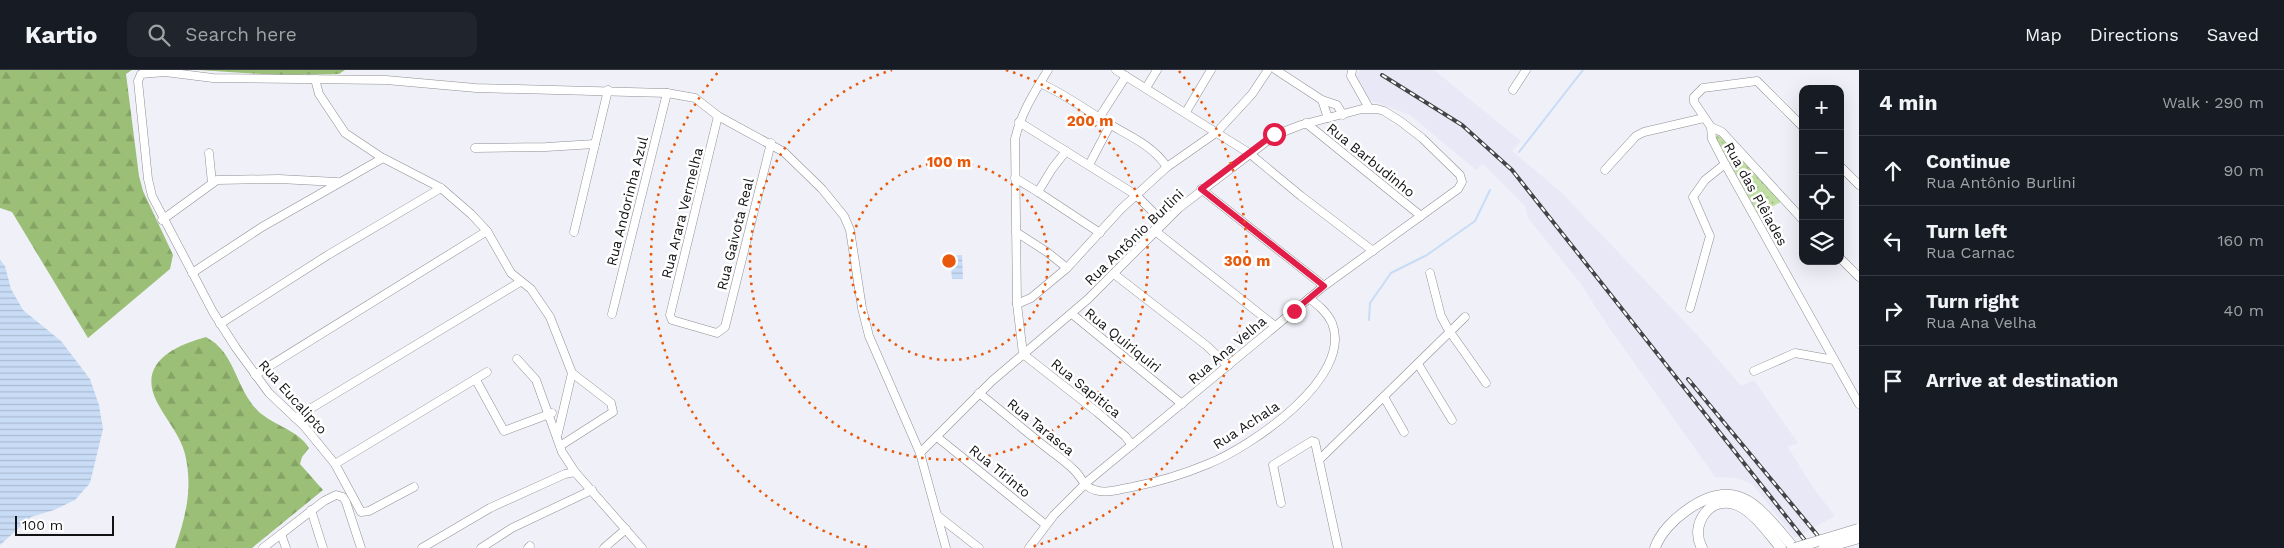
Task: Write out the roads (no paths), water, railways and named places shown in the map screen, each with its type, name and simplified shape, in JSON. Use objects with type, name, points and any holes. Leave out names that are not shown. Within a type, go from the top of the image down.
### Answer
[{"type":"street","points":[[1023,354],[1017,304],[1015,139],[1019,122],[1048,70]]},
{"type":"street","points":[[1116,70],[1249,153],[1301,196],[1373,250]]},
{"type":"street","points":[[1146,88],[1157,70]]},
{"type":"street","points":[[1186,112],[1211,70]]},
{"type":"street","points":[[1017,304],[1031,298],[1067,268],[1136,195],[1167,167],[1217,132],[1252,94],[1268,70]]},
{"type":"street","points":[[1276,70],[1322,100],[1337,105],[1343,115]]},
{"type":"street","points":[[1512,90],[1526,70]]},
{"type":"street","points":[[1350,71],[1369,108]]},
{"type":"street","points":[[338,182],[279,179],[217,180],[162,220],[152,196],[148,179],[138,80],[140,75],[156,72],[213,78],[386,80],[492,89],[608,90],[667,93],[695,98],[718,116],[771,143],[798,164],[837,205],[844,216],[850,230],[862,308],[869,336],[920,453],[946,548]]},
{"type":"street","points":[[1099,118],[1126,76]]},
{"type":"street","points":[[315,79],[319,94],[345,133],[381,157],[441,188],[487,231],[512,273],[520,282],[531,289],[550,317],[572,373],[611,403],[613,412],[560,446]]},
{"type":"street","name":"Rua das Plêiades","points":[[1799,123],[1757,80],[1703,88],[1695,94],[1694,102],[1711,127],[1712,139],[1725,164],[1859,404]]},
{"type":"street","points":[[1040,83],[1060,92],[1110,125],[1134,137],[1153,151],[1167,167]]},
{"type":"street","points":[[574,232],[608,90]]},
{"type":"street","name":"Rua Andorinha Azul","points":[[612,314],[667,93]]},
{"type":"street","points":[[1322,100],[1328,118]]},
{"type":"street","name":"Rua Antônio Burlini","points":[[920,453],[979,393],[1072,314],[1114,274],[1154,230],[1201,189],[1274,134],[1369,108]]},
{"type":"street","name":"Rua Ana Velha","points":[[1029,548],[1046,525],[1084,484],[1324,286],[1458,189],[1462,182],[1460,175],[1443,156],[1400,121],[1384,111],[1369,108]]},
{"type":"street","name":"Rua Arara Vermelha","points":[[718,116],[670,316],[672,320],[717,333],[723,330]]},
{"type":"street","points":[[1605,170],[1636,136],[1644,132],[1704,118]]},
{"type":"street","points":[[1019,122],[1136,195],[1163,222]]},
{"type":"street","name":"Rua Barbudinho","points":[[1306,124],[1421,216]]},
{"type":"street","points":[[1089,165],[1110,125]]},
{"type":"street","points":[[1711,127],[1722,132],[1799,216]]},
{"type":"street","name":"Rua Gaivota Real","points":[[723,330],[771,143]]},
{"type":"street","points":[[475,148],[595,144]]},
{"type":"street","points":[[1038,192],[1066,151]]},
{"type":"street","points":[[209,153],[212,183]]},
{"type":"street","points":[[192,273],[262,227],[381,157]]},
{"type":"street","points":[[1690,308],[1710,236],[1693,197],[1705,180],[1725,164]]},
{"type":"street","points":[[1844,169],[1857,179]]},
{"type":"street","points":[[1015,178],[1100,233]]},
{"type":"street","points":[[220,324],[328,255],[441,188]]},
{"type":"street","points":[[1201,189],[1324,286]]},
{"type":"street","name":"Rua Eucalipto","points":[[162,220],[220,324],[269,393],[296,418],[336,464],[358,510],[364,512],[414,487]]},
{"type":"street","points":[[1154,230],[1275,326]]},
{"type":"street","points":[[255,375],[487,231]]},
{"type":"street","points":[[1016,232],[1047,252],[1067,268]]},
{"type":"street","points":[[1844,262],[1859,277]]},
{"type":"street","points":[[1430,273],[1441,316],[1486,383]]},
{"type":"street","points":[[1114,274],[1207,346],[1228,366]]},
{"type":"street","points":[[296,418],[520,282]]},
{"type":"street","name":"Rua Achala","points":[[1084,484],[1103,492],[1151,483],[1209,464],[1263,432],[1295,408],[1320,379],[1330,359],[1335,336],[1332,323],[1324,310],[1309,298]]},
{"type":"street","name":"Rua Quiriquiri","points":[[1072,314],[1182,404]]},
{"type":"street","points":[[1319,460],[1465,317]]},
{"type":"street","points":[[1754,371],[1795,352],[1834,360]]},
{"type":"street","name":"Rua Sapitica","points":[[1023,354],[1097,412],[1125,436],[1132,445]]},
{"type":"street","points":[[518,358],[536,380],[550,414],[560,446],[575,472],[642,548]]},
{"type":"street","points":[[1418,364],[1452,420]]},
{"type":"street","points":[[336,464],[487,372]]},
{"type":"street","points":[[557,437],[572,373]]},
{"type":"street","points":[[476,380],[504,431],[550,414]]},
{"type":"street","name":"Rua Tarasca","points":[[979,393],[1072,468],[1084,484]]},
{"type":"street","points":[[1384,397],[1404,432]]},
{"type":"street","name":"Rua Tirinto","points":[[937,437],[1046,525]]},
{"type":"street","points":[[1281,503],[1273,468],[1276,463],[1312,441],[1317,444],[1338,548]]},
{"type":"street","points":[[422,548],[490,508],[565,474],[575,472]]},
{"type":"street","points":[[342,497],[349,488]]},
{"type":"street","points":[[481,548],[505,532],[592,490]]},
{"type":"street","points":[[1655,548],[1659,537],[1685,512],[1704,498],[1723,493],[1739,496],[1755,506],[1794,548],[1859,531]]},
{"type":"street","points":[[263,548],[311,510],[331,497],[342,497]]},
{"type":"street","points":[[342,497],[361,548]]},
{"type":"street","points":[[1702,548],[1696,535],[1700,519],[1706,511],[1717,505],[1728,503],[1743,509],[1781,548]]},
{"type":"street","points":[[311,510],[323,548]]},
{"type":"street","points":[[938,516],[979,548]]},
{"type":"street","points":[[604,548],[626,529]]},
{"type":"street","points":[[1824,548],[1859,531]]},
{"type":"street","points":[[281,534],[286,548]]},
{"type":"water","points":[[962,255],[963,279],[952,279],[950,256]]},
{"type":"water","points":[[0,260],[5,266],[11,289],[23,310],[61,341],[90,379],[99,405],[103,429],[90,483],[75,500],[54,510],[31,517],[0,545]]},
{"type":"waterway","points":[[1519,152],[1583,70]]},
{"type":"waterway","points":[[1369,320],[1370,303],[1391,273],[1427,255],[1475,221],[1490,190]]},
{"type":"railway","points":[[1382,75],[1462,125],[1512,170],[1811,548]]},
{"type":"railway","points":[[1688,379],[1828,548]]}]
